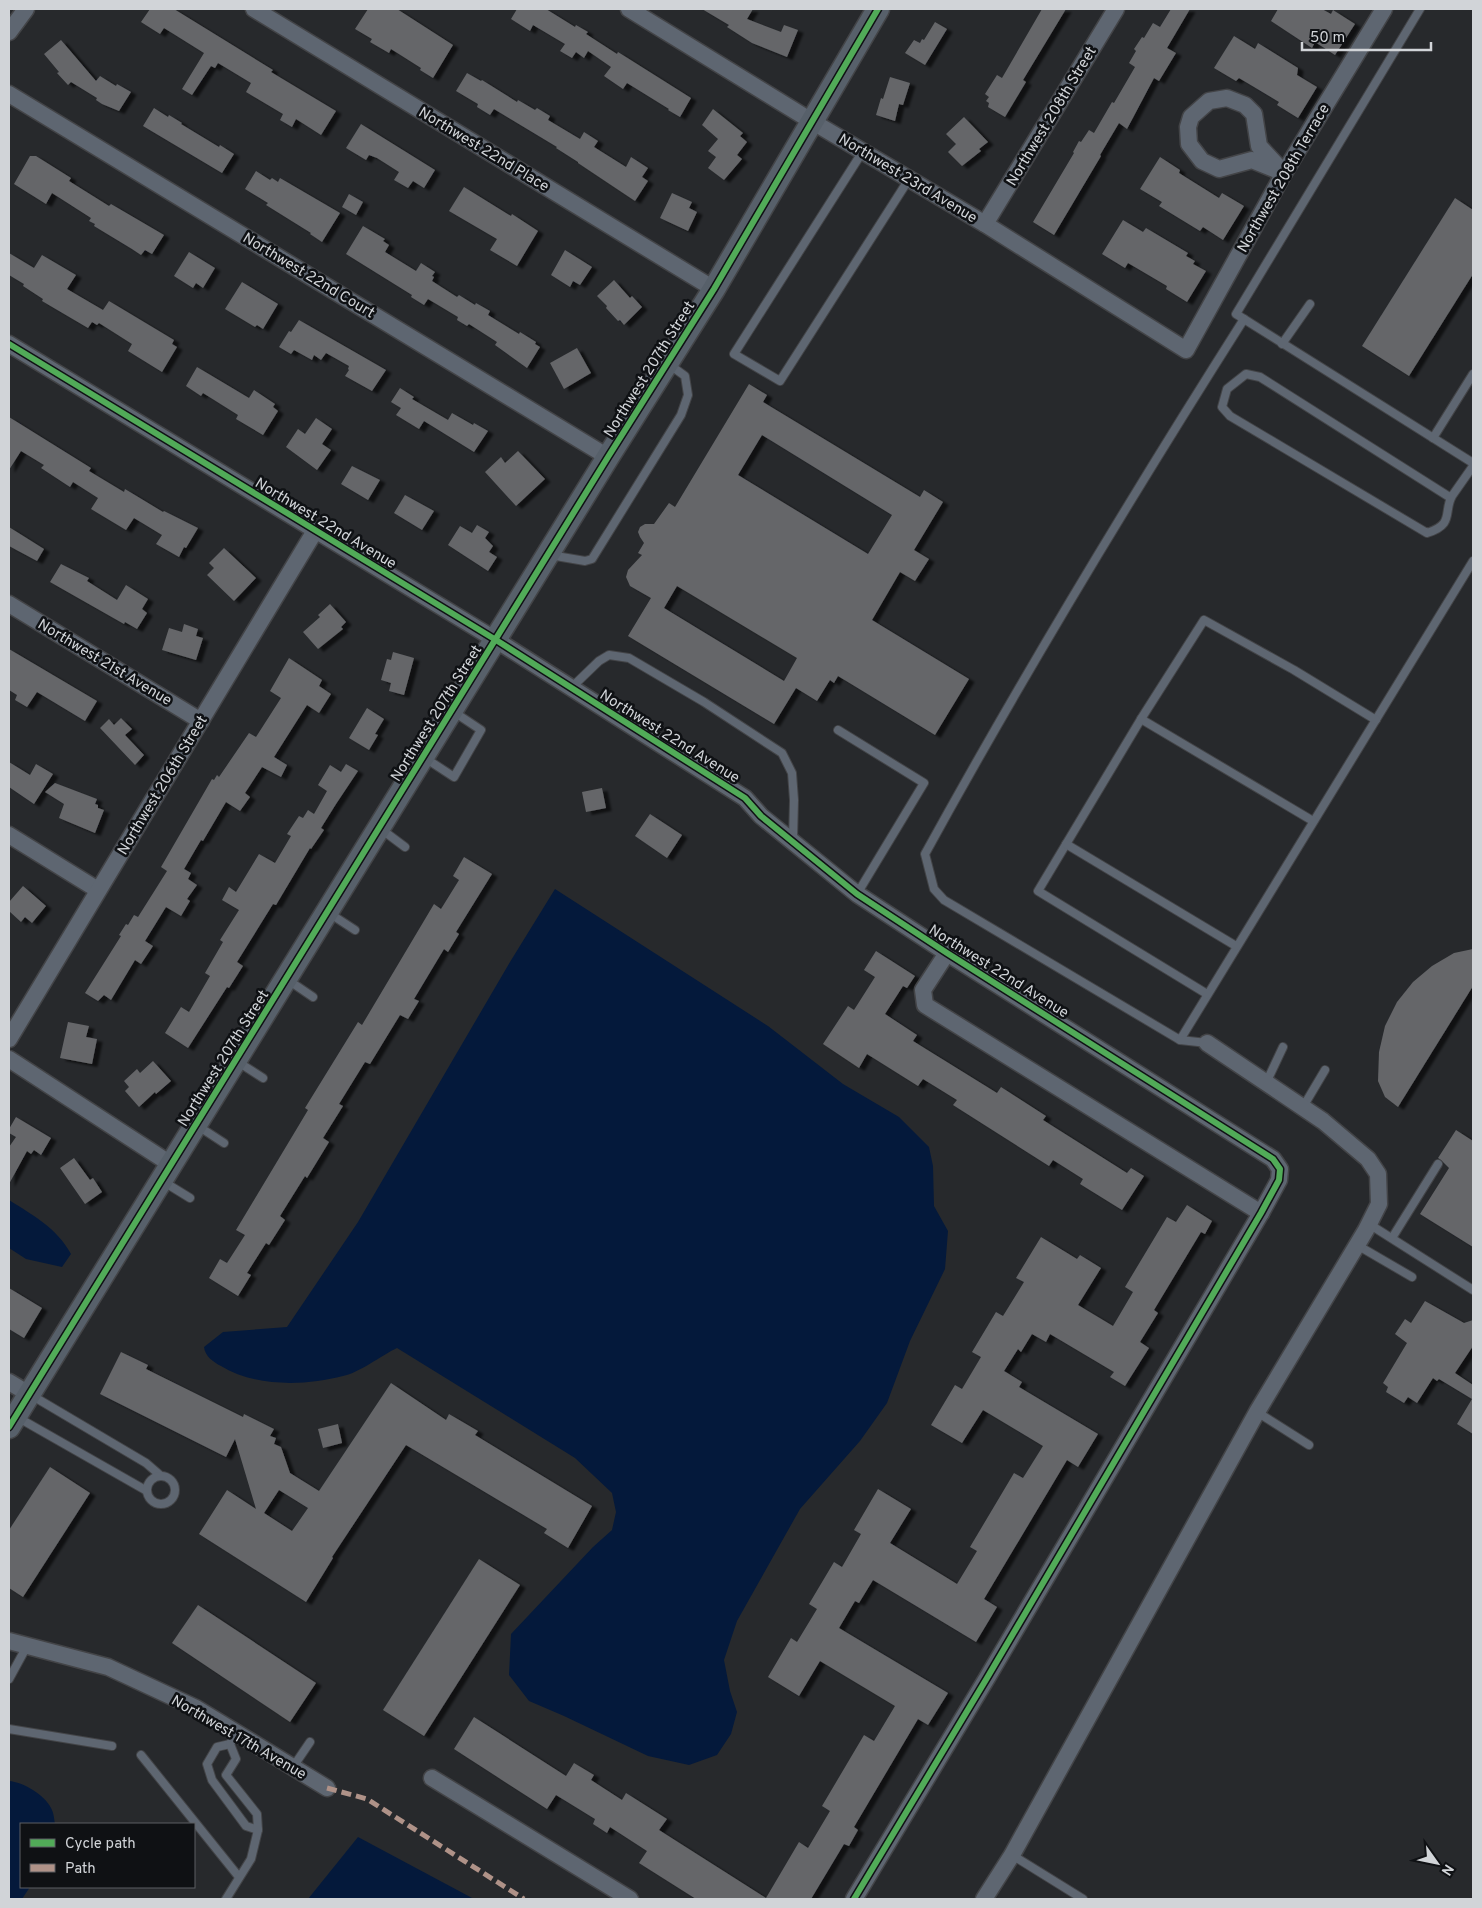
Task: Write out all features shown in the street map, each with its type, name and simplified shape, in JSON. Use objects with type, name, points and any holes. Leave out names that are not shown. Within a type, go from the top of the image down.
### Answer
[{"type":"street","points":[[9,32],[26,9]]},
{"type":"street","name":"Northwest 22nd Place","points":[[254,9],[714,289]]},
{"type":"street","name":"Northwest 23rd Avenue","points":[[629,9],[813,122],[985,224],[1186,350]]},
{"type":"street","name":"Northwest 207th Street","points":[[12,1421],[608,457],[714,289],[878,9]]},
{"type":"street","name":"Northwest 208th Street","points":[[985,224],[1116,9]]},
{"type":"street","name":"Northwest 208th Terrace","points":[[1186,350],[1284,173],[1384,9]]},
{"type":"street","name":"Northwest 22nd Court","points":[[9,94],[608,457]]},
{"type":"street","points":[[1227,98],[1245,105],[1254,114],[1259,146],[1284,173],[1252,160],[1220,169],[1202,161],[1189,144],[1188,126],[1191,117],[1208,101],[1227,98]]},
{"type":"street","name":"Northwest 22nd Avenue","points":[[9,344],[496,640],[745,798],[761,816],[857,894],[1273,1159],[1280,1169],[1279,1180],[1261,1213],[925,1005],[923,990],[947,953]]},
{"type":"street","name":"Northwest 206th Street","points":[[9,1039],[315,531]]},
{"type":"street","name":"Northwest 21st Avenue","points":[[9,604],[201,721]]},
{"type":"street","points":[[9,835],[98,890]]},
{"type":"street","points":[[984,1899],[1012,1855],[1257,1412],[1357,1245],[1379,1204],[1378,1174],[1368,1159],[1323,1121],[1207,1043]]},
{"type":"street","points":[[9,1059],[167,1173]]},
{"type":"street","points":[[854,1899],[982,1687],[1261,1213]]},
{"type":"street","points":[[9,1382],[29,1394]]},
{"type":"street","name":"Northwest 17th Avenue","points":[[9,1641],[108,1667],[196,1708],[233,1738],[293,1767],[326,1788]]},
{"type":"street","points":[[432,1778],[630,1899]]},
{"type":"lane","points":[[1420,9],[1236,314],[1473,465],[1450,498],[1447,519],[1435,530],[1427,533],[1230,416],[1222,407],[1228,389],[1246,374],[1260,377],[1450,498]]},
{"type":"lane","points":[[863,151],[734,354],[780,381],[909,179]]},
{"type":"lane","points":[[1282,344],[1310,304]]},
{"type":"lane","points":[[1207,1043],[1180,1040],[944,900],[934,889],[925,854],[976,761],[1036,659],[1192,400],[1244,319]]},
{"type":"lane","points":[[548,554],[585,561],[592,559],[598,550],[681,415],[688,395],[685,376],[668,363]]},
{"type":"lane","points":[[1433,438],[1473,374]]},
{"type":"lane","points":[[1180,1040],[1473,561]]},
{"type":"lane","points":[[1207,994],[1038,891],[1141,719],[1204,620],[1294,670],[1376,720]]},
{"type":"lane","points":[[571,688],[599,661],[609,655],[629,658],[704,702],[782,753],[792,773],[794,800],[793,842]]},
{"type":"lane","points":[[423,757],[454,777],[481,730],[452,711]]},
{"type":"lane","points":[[1141,719],[1313,821]]},
{"type":"lane","points":[[838,730],[924,783],[857,894]]},
{"type":"lane","points":[[379,828],[406,847]]},
{"type":"lane","points":[[1066,844],[1236,946]]},
{"type":"lane","points":[[328,912],[355,930]]},
{"type":"lane","points":[[286,979],[313,997]]},
{"type":"lane","points":[[1266,1083],[1283,1047]]},
{"type":"lane","points":[[236,1060],[263,1078]]},
{"type":"lane","points":[[1303,1107],[1324,1070]]},
{"type":"lane","points":[[196,1125],[224,1143]]},
{"type":"lane","points":[[1392,1238],[1438,1164]]},
{"type":"lane","points":[[167,1173],[190,1198]]},
{"type":"lane","points":[[1369,1224],[1473,1290]]},
{"type":"lane","points":[[1357,1245],[1412,1277]]},
{"type":"lane","points":[[29,1394],[146,1463],[161,1476],[170,1479],[173,1482],[175,1491],[171,1499],[163,1504],[154,1502],[148,1496],[147,1491],[149,1482],[156,1476],[161,1476]]},
{"type":"lane","points":[[1257,1412],[1309,1445]]},
{"type":"lane","points":[[12,1421],[147,1491]]},
{"type":"lane","points":[[9,1679],[28,1646]]},
{"type":"lane","points":[[9,1729],[112,1746]]},
{"type":"lane","points":[[212,1780],[226,1775],[236,1759],[233,1738],[217,1748],[207,1764],[212,1780],[246,1826],[258,1830]]},
{"type":"lane","points":[[293,1767],[310,1742]]},
{"type":"lane","points":[[141,1755],[239,1877]]},
{"type":"lane","points":[[226,1775],[257,1814],[258,1830],[251,1859],[226,1899]]},
{"type":"lane","points":[[1012,1855],[1083,1899]]},
{"type":"water","points":[[555,889],[768,1026],[843,1084],[899,1117],[929,1147],[933,1166],[934,1206],[948,1231],[945,1269],[910,1341],[887,1403],[860,1441],[800,1509],[737,1621],[724,1660],[730,1691],[737,1712],[731,1734],[717,1755],[689,1765],[648,1756],[529,1701],[509,1675],[511,1634],[593,1547],[612,1530],[616,1512],[612,1493],[575,1458],[397,1348],[349,1374],[313,1382],[280,1383],[249,1378],[234,1373],[212,1361],[204,1347],[223,1332],[287,1327],[358,1222],[510,962]]},
{"type":"water","points":[[9,1200],[36,1217],[58,1236],[71,1254],[62,1267],[26,1259],[9,1248]]},
{"type":"water","points":[[9,1781],[27,1787],[44,1798],[52,1810],[55,1823],[20,1823],[20,1888],[29,1888],[22,1899],[9,1899]]},
{"type":"water","points":[[358,1837],[474,1899],[308,1899]]},
{"type":"building","points":[[150,9],[174,9],[273,70],[271,72],[336,111],[321,135],[296,119],[292,127],[280,120],[283,114],[246,92],[251,83],[218,63],[215,68],[211,66],[192,95],[182,89],[204,53],[164,28],[160,34],[141,22]]},
{"type":"building","points":[[368,9],[397,9],[453,45],[433,78],[391,49],[389,53],[370,42],[372,39],[355,29]]},
{"type":"building","points":[[517,9],[546,9],[575,27],[576,25],[588,32],[586,34],[617,54],[618,52],[691,98],[680,117],[627,83],[623,89],[604,76],[611,67],[588,51],[584,58],[576,52],[572,58],[560,51],[565,44],[533,25],[530,31],[511,19]]},
{"type":"building","points":[[702,9],[753,9],[747,19],[781,32],[784,25],[798,30],[787,57],[752,43],[727,27],[729,25]]},
{"type":"building","points":[[1042,9],[1066,9],[1023,80],[1026,82],[1005,117],[988,107],[989,103],[986,101],[989,97],[985,94],[997,75],[1002,78]]},
{"type":"building","points":[[1171,9],[1190,9],[1167,48],[1176,53],[1159,81],[1154,78],[1127,129],[1119,123],[1054,235],[1033,222],[1074,153],[1079,141],[1081,142],[1089,130],[1094,133],[1112,102],[1114,103],[1135,67],[1129,63],[1136,51],[1134,49],[1142,37],[1144,38],[1153,23],[1160,27]]},
{"type":"building","points":[[1278,9],[1322,9],[1331,14],[1333,10],[1355,24],[1335,55],[1315,42],[1312,48],[1271,21]]},
{"type":"building","points":[[935,22],[947,29],[925,65],[905,53],[914,40],[920,43],[922,39],[924,40]]},
{"type":"building","points":[[1234,36],[1255,49],[1258,43],[1298,68],[1297,75],[1317,87],[1298,118],[1277,105],[1279,102],[1239,78],[1236,81],[1214,68]]},
{"type":"building","points":[[61,40],[96,81],[100,76],[116,86],[117,84],[131,92],[119,111],[102,104],[96,100],[97,98],[71,82],[68,85],[57,73],[59,72],[44,54]]},
{"type":"building","points":[[467,73],[517,102],[518,100],[535,110],[537,108],[550,116],[548,120],[580,139],[584,132],[598,141],[594,147],[626,167],[631,157],[648,168],[642,177],[648,181],[635,201],[557,147],[494,109],[490,115],[477,107],[478,104],[456,91]]},
{"type":"building","points":[[890,77],[910,83],[903,105],[899,104],[895,121],[876,115]]},
{"type":"building","points":[[154,108],[234,154],[222,173],[143,126]]},
{"type":"building","points":[[713,109],[743,133],[740,136],[747,142],[737,155],[742,159],[724,180],[708,168],[716,157],[708,151],[718,139],[702,125]]},
{"type":"building","points":[[964,117],[988,142],[979,149],[981,151],[962,166],[948,152],[956,144],[946,134]]},
{"type":"building","points":[[361,124],[435,170],[424,188],[413,181],[408,188],[394,180],[399,172],[377,158],[369,155],[366,160],[346,148]]},
{"type":"building","points":[[30,156],[36,156],[71,178],[69,181],[109,206],[111,204],[164,235],[152,254],[145,250],[141,255],[94,226],[95,224],[89,221],[91,218],[52,193],[46,204],[14,184]]},
{"type":"building","points":[[1160,157],[1180,170],[1179,173],[1219,198],[1222,193],[1244,206],[1223,240],[1203,227],[1200,231],[1159,206],[1162,202],[1140,189]]},
{"type":"building","points":[[256,171],[270,180],[272,178],[278,182],[280,178],[340,213],[322,242],[266,205],[268,203],[245,189]]},
{"type":"building","points":[[464,187],[538,231],[517,266],[490,250],[497,239],[449,211]]},
{"type":"building","points":[[672,193],[692,202],[689,208],[697,212],[688,231],[660,218]]},
{"type":"building","points":[[349,194],[363,202],[356,215],[342,207]]},
{"type":"building","points":[[1455,198],[1473,210],[1473,274],[1409,376],[1362,346]]},
{"type":"building","points":[[1123,220],[1143,232],[1146,228],[1188,253],[1186,256],[1195,261],[1193,264],[1206,271],[1187,302],[1166,289],[1167,286],[1128,263],[1125,268],[1102,254]]},
{"type":"building","points":[[363,226],[385,239],[383,241],[389,245],[385,252],[416,271],[421,263],[435,272],[432,276],[434,277],[432,281],[457,297],[459,295],[475,305],[476,303],[490,311],[488,315],[536,342],[535,344],[540,347],[527,368],[495,345],[497,342],[469,324],[467,326],[457,320],[458,317],[428,299],[424,305],[411,297],[412,295],[346,254]]},
{"type":"building","points":[[565,250],[592,267],[580,285],[573,281],[570,287],[551,275]]},
{"type":"building","points":[[189,252],[215,268],[203,288],[196,283],[193,288],[174,276]]},
{"type":"building","points":[[9,253],[34,268],[42,255],[76,275],[67,289],[103,310],[109,301],[174,340],[172,344],[177,347],[162,372],[128,351],[132,344],[99,323],[97,325],[92,322],[88,328],[42,301],[43,299],[23,286],[24,284],[9,275]]},
{"type":"building","points":[[614,280],[630,298],[632,296],[642,307],[624,325],[620,320],[618,321],[597,296]]},
{"type":"building","points":[[242,282],[278,304],[263,329],[257,325],[255,327],[225,309]]},
{"type":"building","points":[[299,320],[386,370],[372,391],[345,376],[349,366],[326,353],[321,360],[314,355],[312,360],[294,350],[291,354],[279,347]]},
{"type":"building","points":[[577,348],[591,373],[564,389],[550,363]]},
{"type":"building","points":[[197,367],[249,398],[254,390],[275,404],[273,407],[278,411],[263,435],[236,419],[238,415],[203,393],[201,396],[186,386]]},
{"type":"building","points":[[749,384],[767,395],[763,402],[920,497],[924,490],[943,502],[914,550],[929,559],[915,581],[900,572],[872,620],[969,679],[935,735],[838,676],[834,683],[830,680],[817,701],[796,688],[774,724],[628,636],[651,598],[630,586],[626,577],[628,570],[642,555],[638,553],[644,543],[638,532],[640,527],[645,524],[654,524],[669,503],[675,507]],"holes":[[[762,435],[892,515],[868,554],[738,475]],[[677,586],[797,658],[784,681],[664,608]]]},
{"type":"building","points":[[400,388],[414,397],[412,399],[448,420],[452,413],[488,431],[474,452],[424,421],[419,429],[396,415],[401,408],[391,402]]},
{"type":"building","points":[[9,417],[91,468],[89,471],[124,492],[125,489],[163,512],[198,528],[179,557],[156,544],[162,535],[134,518],[126,530],[91,509],[98,498],[73,482],[70,487],[41,468],[44,465],[21,451],[9,470]]},
{"type":"building","points":[[316,418],[332,429],[322,444],[331,450],[317,470],[286,447],[298,429],[305,434]]},
{"type":"building","points":[[518,451],[545,479],[516,506],[485,472],[501,457],[505,463]]},
{"type":"building","points":[[352,466],[380,480],[368,500],[341,484]]},
{"type":"building","points":[[405,495],[434,511],[422,530],[394,513]]},
{"type":"building","points":[[477,525],[489,532],[485,538],[493,546],[489,552],[497,557],[488,571],[448,545],[460,526],[472,533]]},
{"type":"building","points":[[9,527],[44,549],[37,561],[9,546]]},
{"type":"building","points":[[224,548],[256,578],[234,601],[207,575],[214,568],[209,563]]},
{"type":"building","points":[[61,564],[89,578],[87,581],[117,600],[126,585],[148,599],[142,609],[147,613],[137,629],[125,622],[124,624],[50,582]]},
{"type":"building","points":[[330,604],[346,622],[341,627],[343,629],[318,649],[303,632],[320,617],[318,615]]},
{"type":"building","points":[[184,624],[198,629],[196,636],[203,638],[196,660],[162,650],[169,628],[182,632]]},
{"type":"building","points":[[9,649],[97,701],[85,721],[37,692],[27,707],[15,700],[17,695],[9,690]]},
{"type":"building","points":[[393,652],[414,658],[404,695],[389,691],[391,683],[381,680],[387,659],[391,660]]},
{"type":"building","points":[[289,658],[322,680],[319,686],[331,694],[319,713],[307,705],[274,757],[287,765],[281,777],[262,767],[245,793],[250,797],[240,811],[226,802],[184,869],[191,873],[188,879],[197,885],[187,899],[190,901],[181,916],[166,907],[145,941],[153,946],[141,964],[135,960],[111,1000],[104,995],[98,1001],[85,993],[121,936],[119,935],[126,924],[128,925],[134,915],[138,917],[167,871],[161,867],[212,779],[214,780],[217,775],[219,777],[249,733],[256,737],[281,698],[270,691]]},
{"type":"building","points":[[367,708],[384,719],[375,734],[378,735],[369,750],[349,738]]},
{"type":"building","points":[[121,718],[132,729],[125,735],[144,755],[135,765],[100,728],[109,719],[114,725]]},
{"type":"building","points":[[9,762],[30,775],[36,764],[53,774],[34,804],[9,787]]},
{"type":"building","points":[[346,764],[358,771],[321,828],[324,830],[310,848],[276,905],[273,904],[237,962],[243,966],[229,988],[227,987],[188,1048],[165,1033],[181,1007],[189,1012],[210,976],[205,973],[223,942],[220,940],[239,910],[222,900],[229,887],[236,892],[259,854],[275,863],[291,836],[287,834],[299,816],[303,818],[308,810],[314,814],[327,791],[318,785],[330,765],[341,772]]},
{"type":"building","points":[[55,783],[97,799],[95,804],[98,805],[98,808],[104,810],[95,833],[59,818],[64,804],[45,792]]},
{"type":"building","points":[[602,788],[606,808],[586,812],[582,792]]},
{"type":"building","points":[[650,814],[682,835],[667,858],[635,836]]},
{"type":"building","points":[[464,857],[492,874],[456,932],[459,934],[448,952],[444,949],[414,999],[419,1001],[408,1019],[400,1015],[370,1064],[365,1062],[339,1104],[343,1106],[323,1138],[329,1142],[307,1178],[305,1176],[280,1216],[285,1220],[269,1245],[266,1243],[247,1273],[251,1275],[238,1296],[209,1278],[220,1259],[227,1263],[245,1235],[236,1230],[308,1110],[305,1108],[358,1022],[362,1025],[434,904],[441,909],[459,880],[453,876]]},
{"type":"building","points":[[23,886],[46,906],[32,923],[25,917],[21,922],[9,911],[9,902]]},
{"type":"building","points":[[1473,949],[1473,986],[1398,1107],[1385,1097],[1378,1081],[1379,1052],[1385,1026],[1397,1002],[1413,982],[1432,966],[1454,953]]},
{"type":"building","points":[[876,951],[915,976],[907,988],[903,986],[885,1014],[917,1035],[913,1041],[997,1093],[1001,1087],[1046,1116],[1043,1120],[1127,1173],[1131,1168],[1144,1176],[1122,1210],[1080,1184],[1083,1179],[1053,1160],[1049,1166],[953,1105],[957,1100],[923,1079],[918,1086],[867,1054],[859,1068],[823,1044],[848,1006],[854,1010],[875,977],[864,970]]},
{"type":"building","points":[[68,1022],[89,1026],[86,1037],[97,1039],[92,1064],[60,1058]]},
{"type":"building","points":[[153,1061],[171,1081],[156,1094],[155,1092],[139,1107],[125,1091],[129,1087],[124,1081],[137,1069],[140,1073]]},
{"type":"building","points":[[16,1117],[51,1138],[41,1155],[34,1150],[31,1154],[27,1151],[9,1184],[9,1147],[16,1137],[9,1133],[9,1129]]},
{"type":"building","points":[[1456,1130],[1473,1141],[1473,1247],[1420,1214],[1449,1168],[1438,1158]]},
{"type":"building","points":[[74,1158],[90,1180],[93,1178],[102,1192],[85,1204],[60,1168]]},
{"type":"building","points":[[1187,1205],[1212,1221],[1205,1234],[1201,1232],[1154,1310],[1158,1313],[1140,1342],[1149,1348],[1125,1386],[1110,1377],[1114,1372],[1050,1334],[1046,1342],[1032,1334],[1021,1352],[1018,1349],[1004,1371],[1022,1382],[1019,1387],[1098,1434],[1078,1467],[1067,1460],[984,1599],[997,1607],[976,1642],[873,1580],[859,1603],[855,1601],[839,1628],[948,1693],[928,1725],[918,1719],[854,1827],[858,1830],[849,1846],[844,1844],[811,1899],[696,1899],[639,1863],[647,1851],[610,1827],[607,1833],[593,1824],[595,1819],[556,1795],[547,1809],[454,1749],[474,1717],[566,1776],[574,1763],[594,1775],[591,1780],[622,1800],[626,1793],[667,1819],[659,1830],[766,1898],[799,1842],[808,1848],[830,1811],[822,1806],[864,1735],[874,1741],[895,1706],[820,1661],[799,1696],[768,1677],[791,1638],[797,1642],[817,1609],[809,1604],[834,1562],[842,1567],[861,1534],[854,1530],[878,1489],[911,1509],[890,1543],[957,1584],[977,1551],[970,1547],[1014,1473],[1023,1478],[1043,1446],[983,1410],[962,1443],[931,1425],[955,1385],[962,1389],[981,1357],[972,1352],[996,1312],[1003,1316],[1024,1282],[1016,1278],[1041,1237],[1077,1259],[1080,1255],[1101,1268],[1078,1305],[1113,1326],[1133,1292],[1125,1287],[1167,1217],[1176,1222]]},
{"type":"building","points":[[9,1288],[42,1308],[24,1338],[9,1329]]},
{"type":"building","points":[[1425,1301],[1464,1323],[1473,1320],[1473,1346],[1455,1373],[1473,1385],[1473,1434],[1457,1424],[1472,1399],[1439,1379],[1437,1381],[1433,1378],[1417,1403],[1408,1397],[1404,1403],[1386,1392],[1388,1387],[1383,1383],[1407,1343],[1395,1334],[1405,1319],[1411,1323]]},
{"type":"building","points":[[121,1352],[148,1365],[146,1369],[243,1417],[244,1414],[274,1429],[270,1436],[276,1438],[274,1444],[281,1447],[290,1473],[319,1491],[391,1383],[446,1420],[449,1414],[478,1431],[475,1435],[592,1506],[568,1548],[544,1533],[547,1529],[406,1445],[332,1557],[306,1602],[199,1534],[227,1490],[256,1509],[235,1439],[226,1457],[100,1394]],"holes":[[[279,1490],[308,1508],[292,1531],[264,1513]]]},
{"type":"building","points":[[338,1424],[342,1443],[323,1448],[318,1429]]},
{"type":"building","points":[[50,1467],[90,1493],[23,1597],[9,1588],[9,1530]]},
{"type":"building","points":[[479,1559],[520,1585],[424,1736],[383,1710]]},
{"type":"building","points":[[198,1605],[316,1683],[290,1722],[172,1643]]},
{"type":"marked path","points":[[327,1788],[367,1799],[524,1899]]},
{"type":"cycle path","points":[[9,1427],[608,457],[714,289],[878,9]]},
{"type":"cycle path","points":[[9,344],[496,640],[745,798],[761,816],[857,894],[1273,1159],[1280,1169],[1279,1180],[1261,1213],[987,1678],[854,1899]]}]
